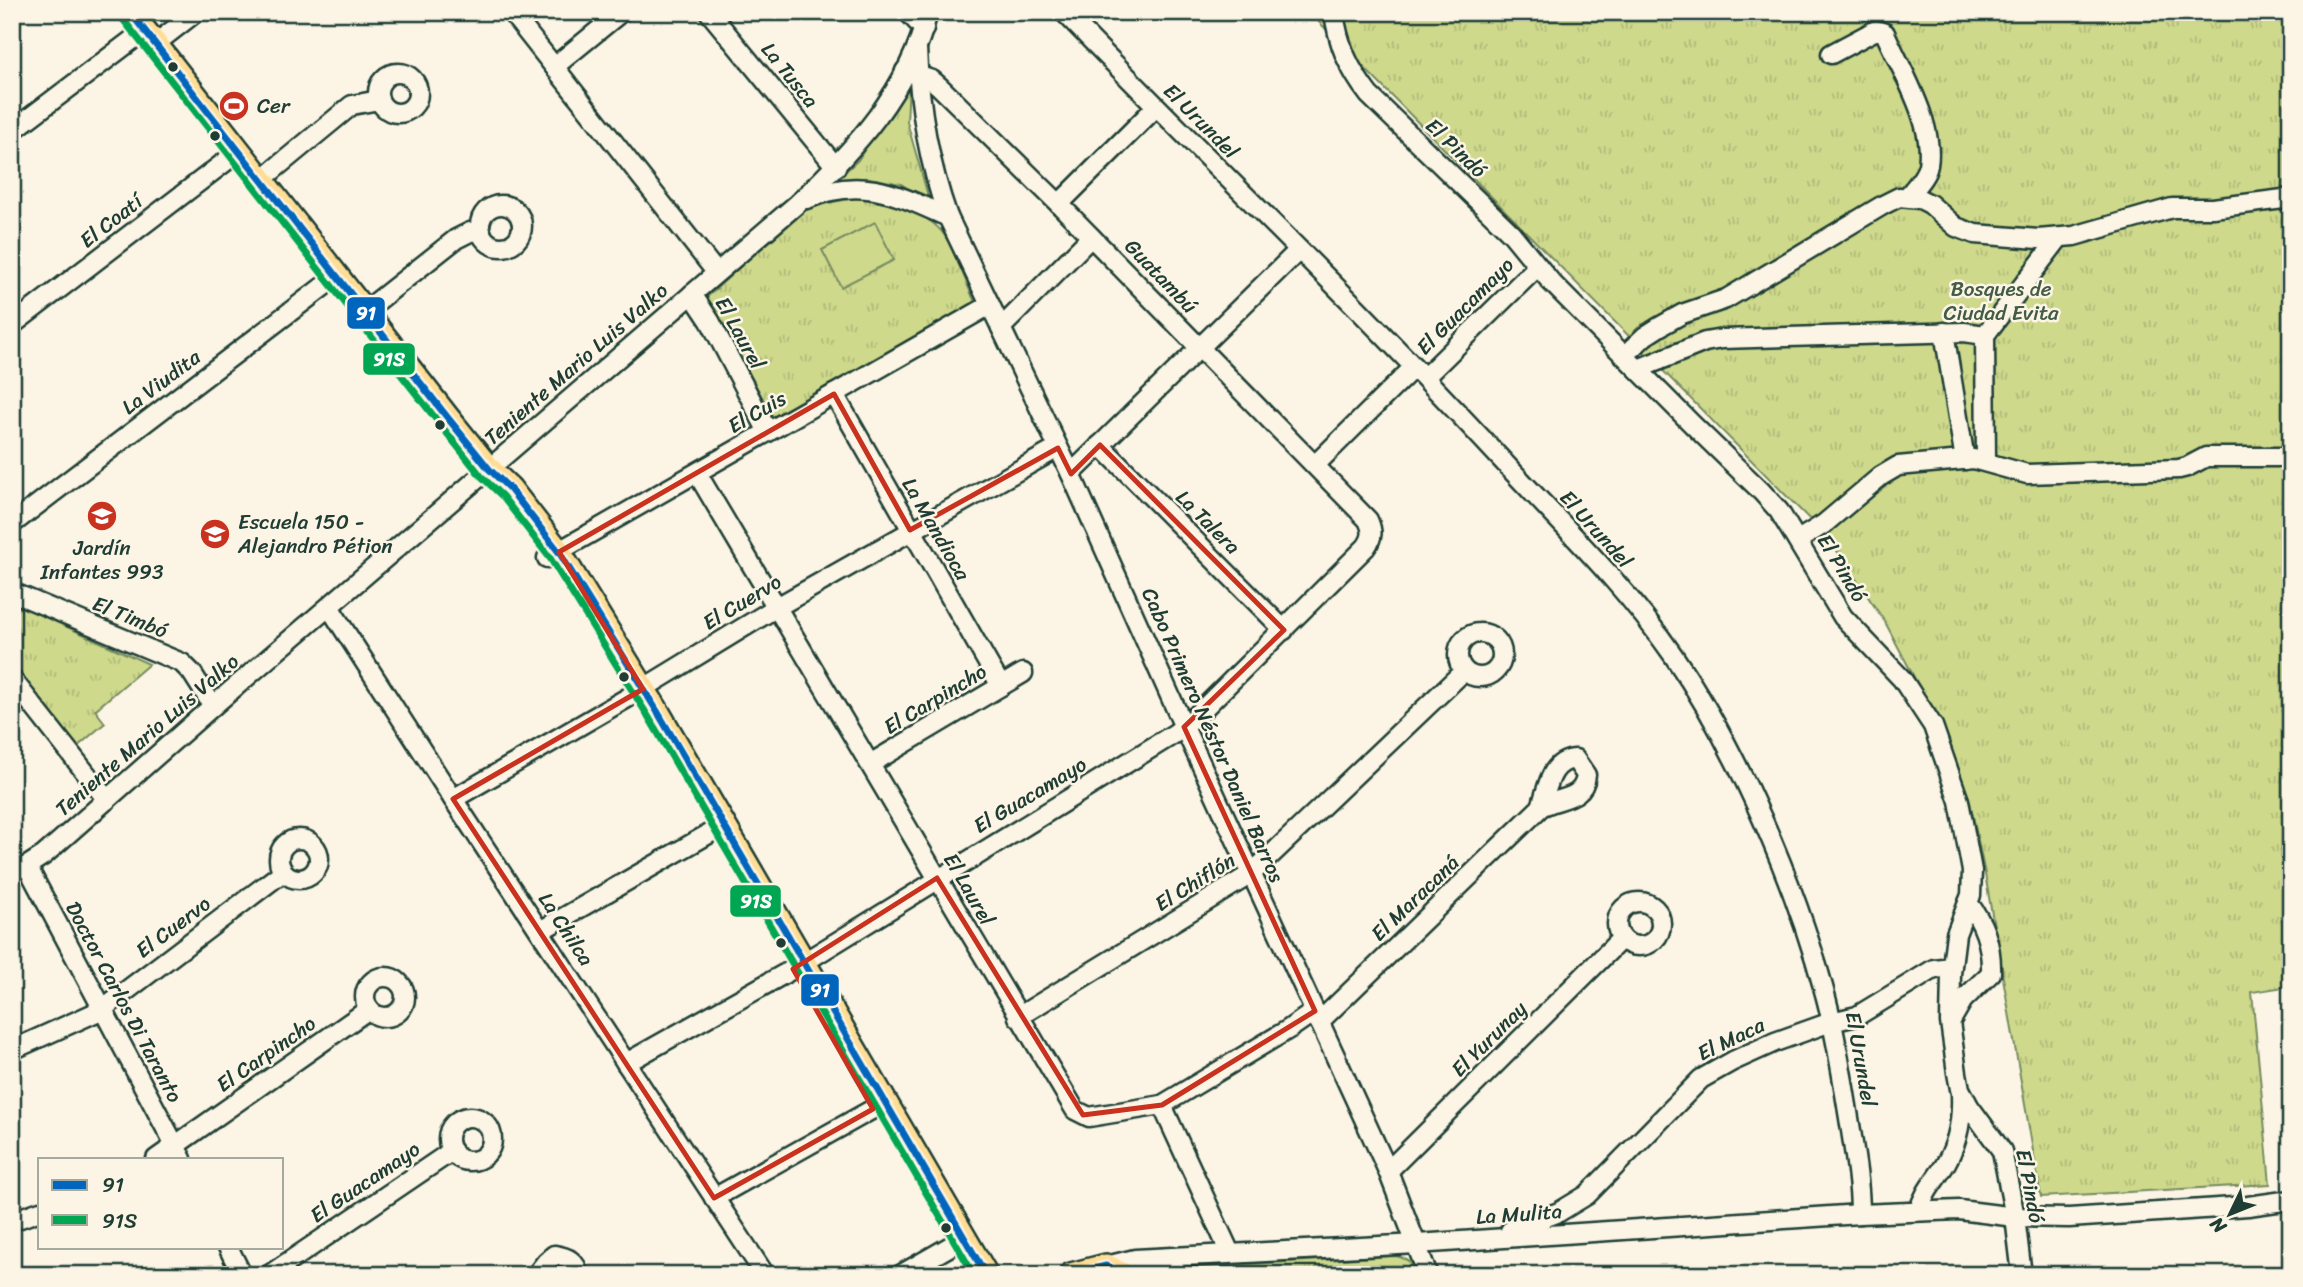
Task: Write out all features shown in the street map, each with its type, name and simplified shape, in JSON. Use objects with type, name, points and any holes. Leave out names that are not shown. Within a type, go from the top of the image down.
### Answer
[{"type":"main road","points":[[130,12],[489,469],[510,489],[637,692],[986,1275]]},
{"type":"main road","points":[[637,692],[712,832],[798,965],[873,1109],[970,1275]]},
{"type":"main road","points":[[1071,1275],[1115,1270]]},
{"type":"street","points":[[12,131],[150,38],[196,12]]},
{"type":"street","points":[[511,12],[716,272]]},
{"type":"street","points":[[555,66],[621,12]]},
{"type":"street","name":"La Tusca","points":[[709,12],[836,167]]},
{"type":"street","points":[[908,12],[926,20]]},
{"type":"street","name":"El Urundel","points":[[1064,12],[1419,372],[1604,571],[1671,653],[1692,685],[1744,783],[1779,861],[1813,954],[1840,1063],[1858,1177],[1860,1214]]},
{"type":"street","name":"El Pindó","points":[[1334,12],[1343,54],[1353,74],[1369,94],[1511,233],[1538,266],[1779,511],[1843,617],[1902,679],[1933,726],[1964,818],[1973,884],[1956,934],[1951,967],[1950,1022],[1960,1089],[2002,1151],[2015,1217],[2022,1275]]},
{"type":"street","name":"Teniente Mario Luis Valko","points":[[20,868],[44,855],[213,706],[797,204],[836,167],[867,132],[912,73],[926,20]]},
{"type":"street","points":[[1831,54],[1876,30],[1885,33],[1923,118],[1927,138],[1928,166],[1907,197]]},
{"type":"street","name":"Guatambú","points":[[912,73],[932,80],[940,87],[1059,204],[1368,520],[1372,529]]},
{"type":"street","name":"Cabo Primero Néstor Daniel Barros","points":[[912,73],[928,154],[948,217],[1071,474],[1388,1171],[1429,1275]]},
{"type":"street","points":[[261,180],[352,105],[379,100]]},
{"type":"street","points":[[1059,204],[1156,107]]},
{"type":"street","name":"El Coatí","points":[[12,325],[238,152]]},
{"type":"street","points":[[797,204],[828,191],[858,187],[889,192],[948,217]]},
{"type":"street","points":[[1625,355],[1645,336],[1682,314],[1718,303],[1899,197],[1930,204],[1956,227],[1975,234],[2018,238],[2059,238],[2172,208],[2213,208],[2291,198]]},
{"type":"street","points":[[365,311],[456,239],[470,232],[481,232]]},
{"type":"street","points":[[1001,328],[1091,237]]},
{"type":"street","points":[[1986,461],[1985,335],[2059,238]]},
{"type":"street","points":[[1071,474],[1298,250]]},
{"type":"street","name":"El Guacamayo","points":[[1315,465],[1538,266]]},
{"type":"street","name":"La Viudita","points":[[12,524],[337,276]]},
{"type":"street","name":"El Laurel","points":[[692,294],[710,321],[768,432]]},
{"type":"street","name":"El Cuis","points":[[553,555],[990,304]]},
{"type":"street","points":[[1638,369],[1705,342],[1722,339],[1944,332],[1985,335]]},
{"type":"street","points":[[1944,332],[1965,460]]},
{"type":"street","name":"La Mandioca","points":[[834,394],[1000,686]]},
{"type":"street","name":"La Talera","points":[[1100,445],[1284,630]]},
{"type":"street","name":"El Cuervo","points":[[453,799],[777,607],[1058,448]]},
{"type":"street","points":[[1798,540],[1824,524],[1898,466],[1965,460],[1986,461],[2027,474],[2179,469],[2206,457],[2291,457]]},
{"type":"street","name":"El Laurel","points":[[697,472],[1075,1110],[1083,1115],[1097,1116],[1162,1105]]},
{"type":"street","name":"El Guacamayo","points":[[626,1063],[798,965],[1184,727],[1366,547],[1372,538],[1372,529]]},
{"type":"street","name":"El Timbó","points":[[12,592],[182,663],[192,673],[213,706]]},
{"type":"street","name":"La Chilca","points":[[330,608],[765,1275]]},
{"type":"street","name":"El Chiflón","points":[[1018,1017],[1251,874],[1464,671]]},
{"type":"street","name":"El Carpincho","points":[[870,764],[1023,673]]},
{"type":"street","points":[[12,680],[107,800]]},
{"type":"street","name":"El Maracaná","points":[[1162,1105],[1289,1029],[1317,1017],[1541,807]]},
{"type":"street","points":[[540,931],[712,832]]},
{"type":"street","name":"Doctor Carlos Di Taranto","points":[[20,868],[179,1153]]},
{"type":"street","name":"El Cuervo","points":[[12,1050],[101,1010],[284,872]]},
{"type":"street","points":[[1950,1022],[1963,1000],[1991,973],[1987,934],[1968,903]]},
{"type":"street","name":"El Yurunay","points":[[1388,1171],[1622,938]]},
{"type":"street","name":"El Maca","points":[[1487,1239],[1559,1212],[1587,1195],[1701,1079],[1775,1042],[1831,1022],[1857,1016],[1934,969],[1951,967]]},
{"type":"street","name":"El Carpincho","points":[[160,1158],[179,1153],[369,1009]]},
{"type":"street","points":[[1919,1211],[1923,1197],[1956,1144],[1962,1115],[1960,1089]]},
{"type":"street","points":[[1162,1105],[1230,1253]]},
{"type":"street","points":[[714,1198],[873,1109]]},
{"type":"street","name":"El Guacamayo","points":[[270,1275],[452,1151]]},
{"type":"street","name":"La Mulita","points":[[1115,1270],[1135,1259],[1417,1244],[1860,1214],[1975,1210],[2015,1217],[2112,1216],[2248,1206],[2291,1200]]},
{"type":"street","points":[[12,1221],[38,1212]]},
{"type":"street","points":[[900,1275],[954,1244]]},
{"type":"street","points":[[228,1248],[242,1275]]},
{"type":"street","points":[[536,1275],[554,1255],[566,1256],[571,1260],[579,1275]]},
{"type":"street","points":[[1157,1275],[1181,1256]]},
{"type":"highlighted area","points":[[834,394],[910,530],[1058,448],[1071,474],[1100,445],[1284,630],[1184,727],[1315,1011],[1162,1105],[1083,1115],[937,878],[793,969],[873,1109],[714,1198],[453,799],[643,689],[559,552]]},
{"type":"green space","name":"Bosques de Ciudad Evita","points":[[1309,12],[2291,12],[2291,986],[2252,992],[2270,1184],[2041,1197],[1985,874],[1969,797],[1932,711],[1885,622],[1829,539]]},
{"type":"green space","points":[[905,84],[909,86],[907,122],[930,203],[901,184],[869,178],[836,180],[858,160]]},
{"type":"green space","points":[[856,198],[904,208],[937,227],[945,236],[975,302],[774,419],[707,297],[795,217],[815,205]]},
{"type":"green space","points":[[875,222],[894,260],[841,287],[822,250]]},
{"type":"green space","points":[[12,602],[149,664],[95,710],[105,723],[77,747],[12,663]]},
{"type":"green space","points":[[1396,1256],[1410,1262],[1417,1275],[1169,1275],[1183,1268]]},
{"type":"transit line","name":"91","points":[[130,12],[447,417],[489,469],[510,489],[559,552],[657,711],[986,1275]]},
{"type":"transit line","name":"91S","points":[[122,18],[481,476],[502,496],[550,558],[648,716],[974,1275]]},
{"type":"transit line","name":"91","points":[[1072,1275],[1106,1266],[1123,1275]]},
{"type":"place","name":"Cer","points":[[234,106]]},
{"type":"place","name":"Jardín Infantes 993","points":[[102,516]]},
{"type":"place","name":"Escuela 150 - Alejandro Pétion","points":[[215,534]]}]
